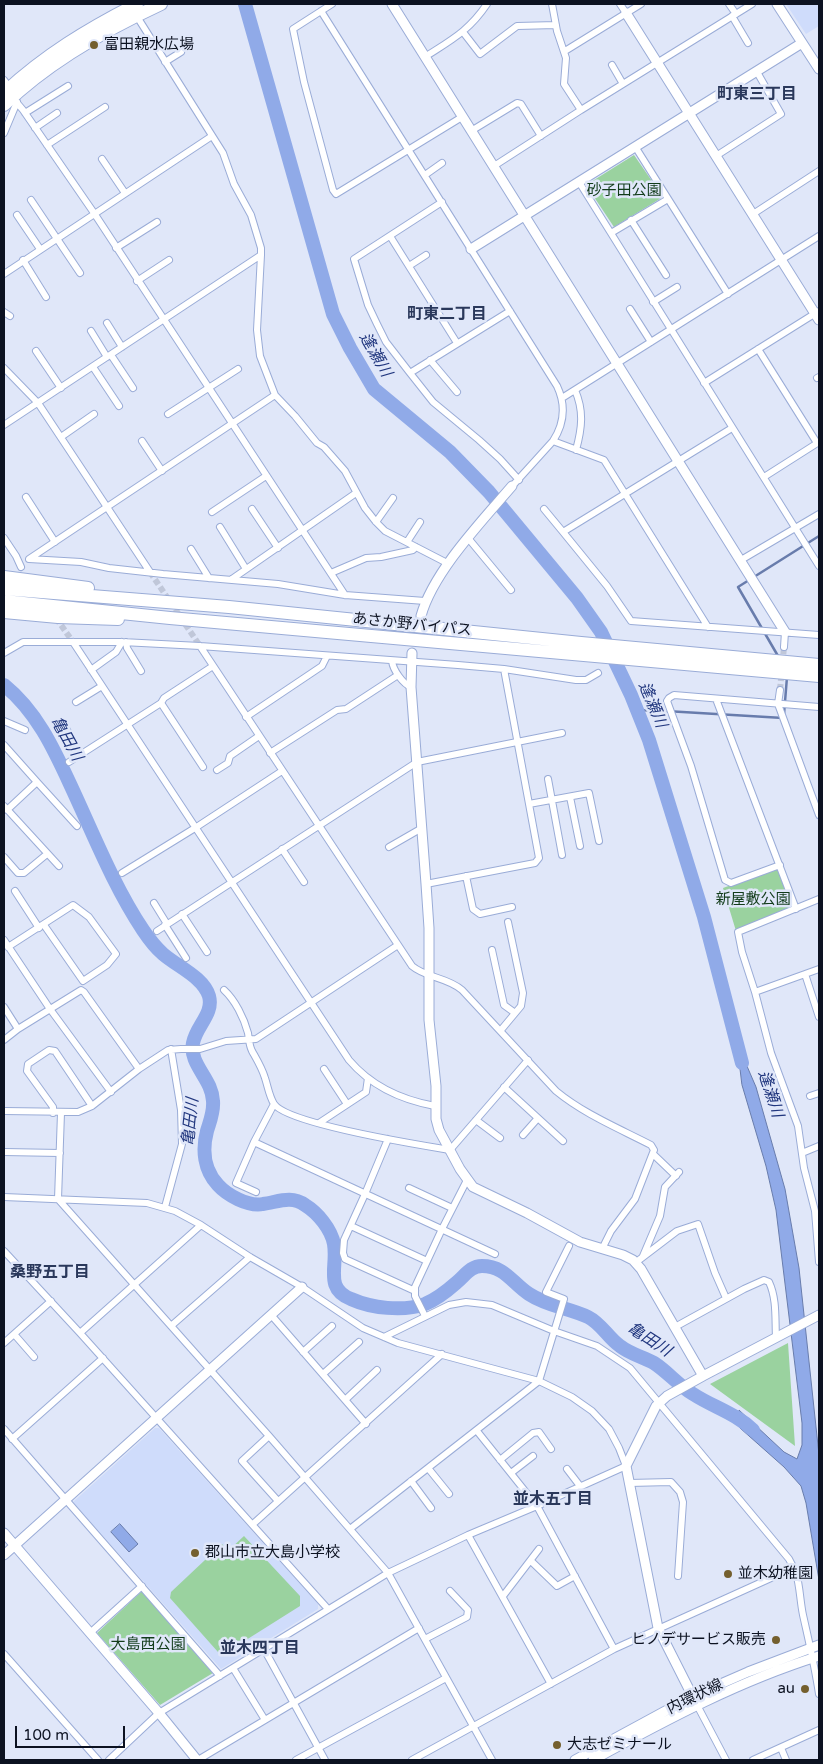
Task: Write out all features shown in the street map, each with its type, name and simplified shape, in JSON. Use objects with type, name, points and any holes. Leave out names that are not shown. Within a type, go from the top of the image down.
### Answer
[{"type":"highway","points":[[8,94],[137,10],[161,4]]},
{"type":"highway","points":[[4,577],[229,607]]},
{"type":"highway","name":"あさか野バイパス","points":[[4,590],[229,607],[581,643],[819,664]]},
{"type":"highway","name":"あさか野バイパス","points":[[4,601],[170,618],[819,676]]},
{"type":"highway","points":[[4,612],[58,617],[140,620],[170,618]]},
{"type":"highway","points":[[789,662],[819,658]]},
{"type":"highway","points":[[798,675],[819,682]]},
{"type":"street","points":[[332,4],[293,29],[304,82],[333,190],[336,194],[462,117]]},
{"type":"street","points":[[392,4],[785,632],[784,647]]},
{"type":"street","points":[[425,57],[474,23],[487,4]]},
{"type":"street","points":[[552,4],[556,25],[565,51],[566,72],[564,84],[581,110]]},
{"type":"street","points":[[620,4],[818,315],[758,349],[704,383]]},
{"type":"street","points":[[565,51],[641,4]]},
{"type":"street","points":[[729,4],[748,43]]},
{"type":"street","points":[[494,166],[752,4]]},
{"type":"street","points":[[777,4],[819,69]]},
{"type":"street","points":[[137,10],[165,62],[223,153],[234,184],[251,215],[262,255],[258,330],[260,356],[275,395],[317,443],[345,471],[356,493],[376,522],[385,531],[449,564]]},
{"type":"street","points":[[321,11],[557,386],[562,398],[561,424],[552,441],[468,538],[425,601],[421,616]]},
{"type":"street","points":[[463,32],[480,54],[517,26],[556,25]]},
{"type":"street","points":[[471,249],[802,43]]},
{"type":"street","points":[[165,62],[181,52]]},
{"type":"street","points":[[612,65],[623,84]]},
{"type":"street","points":[[716,156],[781,114],[757,72]]},
{"type":"street","points":[[25,113],[68,86]]},
{"type":"street","points":[[8,94],[25,113],[94,213],[345,595]]},
{"type":"street","points":[[4,133],[8,94]]},
{"type":"street","points":[[471,131],[517,103],[521,104],[541,136]]},
{"type":"street","points":[[47,145],[105,107]]},
{"type":"street","points":[[35,128],[57,114]]},
{"type":"street","points":[[4,274],[212,136]]},
{"type":"street","points":[[636,148],[728,294]]},
{"type":"street","points":[[102,159],[125,193]]},
{"type":"street","points":[[425,175],[442,163]]},
{"type":"street","points":[[753,214],[819,171]]},
{"type":"street","points":[[579,182],[819,566]]},
{"type":"street","points":[[610,233],[668,199]]},
{"type":"street","points":[[31,200],[80,274]]},
{"type":"street","points":[[442,202],[354,259],[368,305],[386,342],[433,402],[500,459],[515,483]]},
{"type":"street","points":[[18,214],[40,249]]},
{"type":"street","points":[[631,220],[666,275]]},
{"type":"street","points":[[116,248],[157,222]]},
{"type":"street","points":[[390,236],[457,344]]},
{"type":"street","points":[[562,398],[819,236]]},
{"type":"street","points":[[4,425],[262,255]]},
{"type":"street","points":[[409,266],[426,255]]},
{"type":"street","points":[[23,260],[46,297]]},
{"type":"street","points":[[137,281],[170,260]]},
{"type":"street","points":[[654,302],[677,287]]},
{"type":"street","points":[[630,309],[651,342]]},
{"type":"street","points":[[410,373],[510,311]]},
{"type":"street","points":[[107,323],[122,347]]},
{"type":"street","points":[[91,331],[133,388]]},
{"type":"street","points":[[758,349],[818,442],[764,477]]},
{"type":"street","points":[[36,351],[61,388]]},
{"type":"street","points":[[430,360],[457,392]]},
{"type":"street","points":[[93,367],[119,406]]},
{"type":"street","points":[[4,368],[38,403],[150,572]]},
{"type":"street","points":[[168,414],[238,369]]},
{"type":"street","points":[[575,390],[582,416],[576,450]]},
{"type":"street","points":[[29,559],[275,395]]},
{"type":"street","points":[[61,437],[94,414]]},
{"type":"street","points":[[563,532],[732,428]]},
{"type":"street","points":[[142,441],[162,471]]},
{"type":"street","points":[[552,441],[604,460],[708,627]]},
{"type":"street","points":[[212,512],[266,476]]},
{"type":"street","points":[[232,579],[356,493]]},
{"type":"street","points":[[26,497],[55,542]]},
{"type":"street","points":[[376,522],[393,498]]},
{"type":"street","points":[[252,509],[278,548]]},
{"type":"street","points":[[544,509],[607,586],[631,621],[819,635]]},
{"type":"street","points":[[741,560],[819,514]]},
{"type":"street","points":[[407,542],[420,522]]},
{"type":"street","points":[[220,527],[246,569]]},
{"type":"street","points":[[4,538],[21,567]]},
{"type":"street","points":[[468,538],[511,590]]},
{"type":"street","points":[[331,573],[361,559],[413,550],[416,547]]},
{"type":"street","points":[[191,548],[210,578]]},
{"type":"street","points":[[16,556],[29,559],[81,562],[109,568],[278,584],[345,595],[425,601]]},
{"type":"street","points":[[4,653],[23,642],[124,642],[392,661],[412,658],[576,680],[586,680],[598,673]]},
{"type":"street","points":[[73,642],[349,1060],[376,1084],[414,1102],[435,1106]]},
{"type":"street","points":[[92,670],[116,652],[124,642]]},
{"type":"street","points":[[124,642],[142,671]]},
{"type":"street","points":[[200,646],[412,966],[458,987],[501,1030],[556,1091],[568,1101],[589,1114],[651,1144],[654,1150],[653,1154],[635,1199],[612,1231],[602,1249]]},
{"type":"street","points":[[246,716],[322,666],[327,656]]},
{"type":"street","points":[[412,658],[411,687],[426,884],[429,1020],[436,1086],[436,1119],[439,1130],[467,1180],[473,1187],[528,1213],[580,1242],[623,1255],[635,1262],[641,1269],[703,1376]]},
{"type":"street","points":[[392,661],[392,665],[406,686],[411,687]]},
{"type":"street","points":[[69,762],[162,703],[164,698],[213,666]]},
{"type":"street","points":[[426,884],[535,863],[539,858],[504,670]]},
{"type":"street","points":[[270,753],[337,710],[346,708],[398,675]]},
{"type":"street","points":[[76,702],[102,686]]},
{"type":"street","points":[[780,690],[778,704],[819,815]]},
{"type":"street","points":[[780,865],[731,883],[728,883],[723,878],[698,790],[667,701],[674,695],[819,706]]},
{"type":"street","points":[[716,699],[796,909]]},
{"type":"street","points":[[162,703],[203,767]]},
{"type":"street","points":[[4,721],[25,730]]},
{"type":"street","points":[[66,730],[81,755]]},
{"type":"street","points":[[157,930],[417,762],[562,733]]},
{"type":"street","points":[[217,770],[228,762],[230,756],[259,736]]},
{"type":"street","points":[[4,745],[77,826]]},
{"type":"street","points":[[122,873],[196,828],[282,771]]},
{"type":"street","points":[[548,779],[562,855]]},
{"type":"street","points":[[37,782],[5,808],[59,866]]},
{"type":"street","points":[[529,804],[590,793],[599,842]]},
{"type":"street","points":[[570,797],[580,846]]},
{"type":"street","points":[[389,847],[422,828]]},
{"type":"street","points":[[282,849],[304,882]]},
{"type":"street","points":[[4,857],[18,873],[24,873],[47,854]]},
{"type":"street","points":[[466,876],[473,909],[480,914],[512,907]]},
{"type":"street","points":[[15,891],[83,981]]},
{"type":"street","points":[[819,900],[738,932],[771,1053],[798,1126],[804,1168],[815,1211],[819,1262]]},
{"type":"street","points":[[154,903],[186,958]]},
{"type":"street","points":[[4,1040],[18,1029],[81,990],[83,981],[107,965],[116,954],[89,917],[73,905],[8,947]]},
{"type":"street","points":[[182,914],[207,952]]},
{"type":"street","points":[[501,1030],[521,1006],[523,993],[508,922]]},
{"type":"street","points":[[4,940],[50,1009],[110,1092]]},
{"type":"street","points":[[4,1111],[78,1112],[92,1106],[139,1069],[171,1049],[200,1049],[226,1041],[256,1040],[398,945]]},
{"type":"street","points":[[492,950],[504,1005],[515,1013]]},
{"type":"street","points":[[755,992],[819,968]]},
{"type":"street","points":[[805,974],[819,1018]]},
{"type":"street","points":[[81,990],[139,1069]]},
{"type":"street","points":[[224,990],[239,1010],[245,1025],[250,1048],[261,1068],[274,1104],[284,1111],[319,1123],[388,1139],[450,1150]]},
{"type":"street","points":[[4,1007],[18,1029]]},
{"type":"street","points":[[165,1207],[182,1144],[181,1110],[171,1049]]},
{"type":"street","points":[[53,1113],[53,1107],[27,1070],[28,1064],[49,1050],[55,1051],[92,1106]]},
{"type":"street","points":[[450,1150],[528,1060]]},
{"type":"street","points":[[324,1069],[347,1104]]},
{"type":"street","points":[[319,1123],[366,1092],[368,1078]]},
{"type":"street","points":[[504,1087],[563,1140]]},
{"type":"street","points":[[810,1096],[819,1093]]},
{"type":"street","points":[[256,1192],[236,1184],[254,1142],[274,1104]]},
{"type":"street","points":[[61,1113],[58,1199],[388,1573],[492,1760]]},
{"type":"street","points":[[523,1135],[538,1118]]},
{"type":"street","points":[[476,1120],[500,1138]]},
{"type":"street","points":[[388,1139],[366,1194],[344,1240],[343,1253],[345,1259],[415,1294]]},
{"type":"street","points":[[254,1142],[495,1254]]},
{"type":"street","points":[[802,1153],[819,1146]]},
{"type":"street","points":[[4,1152],[60,1153]]},
{"type":"street","points":[[642,1257],[660,1216],[665,1187],[678,1174],[653,1154]]},
{"type":"street","points":[[425,1316],[415,1294],[415,1287],[467,1180]]},
{"type":"street","points":[[409,1188],[452,1208]]},
{"type":"street","points":[[4,1197],[147,1203],[165,1207],[201,1225],[364,1328],[384,1337],[539,1381],[572,1397],[597,1416],[615,1438],[626,1466],[658,1628],[726,1760]]},
{"type":"street","points":[[635,1262],[676,1231],[698,1224],[726,1298]]},
{"type":"street","points":[[80,1333],[201,1225]]},
{"type":"street","points":[[351,1226],[427,1261]]},
{"type":"street","points":[[350,1529],[539,1381],[564,1299],[546,1292],[568,1246]]},
{"type":"street","points":[[4,1251],[103,1358],[328,1609]]},
{"type":"street","points":[[171,1326],[250,1257]]},
{"type":"street","points":[[675,1327],[726,1298],[764,1280],[769,1282],[774,1301],[776,1337]]},
{"type":"street","points":[[4,1554],[302,1288]]},
{"type":"street","points":[[4,1343],[51,1301]]},
{"type":"street","points":[[384,1337],[449,1305],[466,1302],[492,1304],[554,1331],[597,1346],[630,1368],[663,1399],[789,1559],[796,1572],[802,1614],[815,1646],[814,1664],[819,1694]]},
{"type":"street","points":[[109,1760],[159,1714],[388,1573],[468,1535],[626,1466],[656,1406],[663,1399],[693,1381],[819,1315]]},
{"type":"street","points":[[272,1316],[366,1424]]},
{"type":"street","points":[[304,1352],[332,1326]]},
{"type":"street","points":[[14,1334],[34,1357]]},
{"type":"street","points":[[323,1374],[359,1342]]},
{"type":"street","points":[[253,1524],[442,1354]]},
{"type":"street","points":[[12,1439],[103,1358]]},
{"type":"street","points":[[345,1400],[377,1370]]},
{"type":"street","points":[[4,1429],[220,1676]]},
{"type":"street","points":[[477,1431],[536,1506],[614,1649]]},
{"type":"street","points":[[500,1460],[534,1433],[539,1432],[551,1449]]},
{"type":"street","points":[[269,1436],[242,1461],[278,1501]]},
{"type":"street","points":[[510,1473],[533,1456]]},
{"type":"street","points":[[428,1468],[449,1494]]},
{"type":"street","points":[[567,1469],[580,1486]]},
{"type":"street","points":[[411,1481],[431,1508]]},
{"type":"street","points":[[629,1483],[670,1482],[680,1492],[683,1502],[678,1576]]},
{"type":"street","points":[[4,1533],[198,1760],[419,1628]]},
{"type":"street","points":[[468,1535],[551,1684]]},
{"type":"street","points":[[503,1596],[539,1549]]},
{"type":"street","points":[[531,1561],[557,1586],[575,1576]]},
{"type":"street","points":[[412,1760],[614,1649],[793,1568]]},
{"type":"street","points":[[90,1633],[142,1586]]},
{"type":"street","points":[[425,1639],[466,1616],[468,1610],[450,1590]]},
{"type":"street","name":"内環状線","points":[[575,1760],[748,1672],[815,1646]]},
{"type":"street","points":[[264,1649],[325,1760]]},
{"type":"street","points":[[4,1654],[98,1760]]},
{"type":"street","name":"内環状線","points":[[593,1760],[695,1700],[815,1657]]},
{"type":"street","points":[[233,1668],[265,1720]]},
{"type":"street","points":[[296,1760],[446,1678]]},
{"type":"street","points":[[753,1760],[819,1730]]},
{"type":"street","points":[[781,1748],[786,1760]]},
{"type":"shaded area","points":[[786,4],[819,4],[819,26],[806,34]]},
{"type":"shaded area","name":"郡山市立大島小学校","points":[[155,1428],[159,1428],[318,1604],[318,1609],[221,1669],[73,1502]]},
{"type":"green space","name":"砂子田公園","points":[[634,155],[663,197],[614,227],[586,185]]},
{"type":"green space","name":"新屋敷公園","points":[[778,868],[794,908],[736,931],[723,888]]},
{"type":"green space","points":[[788,1343],[795,1446],[710,1384]]},
{"type":"green space","points":[[244,1536],[300,1596],[300,1606],[227,1652],[218,1652],[170,1598],[171,1592],[222,1544],[228,1551]]},
{"type":"green space","name":"大島西公園","points":[[142,1591],[213,1673],[160,1705],[97,1633]]},
{"type":"water","points":[[737,1043],[756,1087],[785,1189],[799,1268],[819,1455],[819,1580],[806,1503],[801,1486],[784,1467],[740,1428],[739,1410],[784,1452],[797,1459],[802,1445],[802,1423],[776,1210],[766,1166],[742,1085]]},
{"type":"water","points":[[120,1524],[138,1544],[129,1552],[111,1532]]},
{"type":"waterway","name":"逢瀬川","points":[[245,4],[333,314],[350,348],[374,389],[450,452],[489,492],[577,598],[601,632],[631,695],[649,740],[704,917],[742,1063]]},
{"type":"waterway","points":[[778,656],[738,587],[819,536]]},
{"type":"waterway","points":[[784,714],[787,677]]},
{"type":"waterway","name":"亀田川","points":[[4,685],[25,706],[43,730],[64,770],[113,877],[143,930],[163,954],[196,978],[206,989],[209,996],[209,1009],[197,1031],[193,1043],[193,1051],[197,1065],[212,1093],[213,1109],[205,1138],[205,1160],[213,1179],[218,1185],[232,1196],[251,1204],[295,1200],[315,1212],[327,1227],[334,1244],[335,1283],[338,1289],[351,1299],[377,1307],[407,1308],[425,1304],[438,1297],[478,1266],[497,1269],[536,1298],[593,1320],[624,1349],[654,1363],[688,1391],[739,1419],[753,1430]]},
{"type":"waterway","points":[[637,711],[649,710],[783,718]]},
{"type":"tunnel","points":[[150,572],[200,646]]},
{"type":"tunnel","points":[[56,618],[73,642]]},
{"type":"tunnel","points":[[780,690],[784,647]]},
{"type":"place","name":"富田親水広場","points":[[94,45]]},
{"type":"place","name":"郡山市立大島小学校","points":[[195,1553]]},
{"type":"place","name":"並木幼稚園","points":[[728,1574]]},
{"type":"place","name":"ヒノデサービス販売","points":[[776,1640]]},
{"type":"place","name":"au","points":[[805,1689]]},
{"type":"place","name":"大志ゼミナール","points":[[557,1745]]},
{"type":"district","name":"町東三丁目","points":[[757,95]]},
{"type":"district","name":"町東二丁目","points":[[447,315]]},
{"type":"district","name":"桑野五丁目","points":[[50,1273]]},
{"type":"district","name":"並木五丁目","points":[[553,1500]]},
{"type":"district","name":"並木四丁目","points":[[260,1649]]}]
